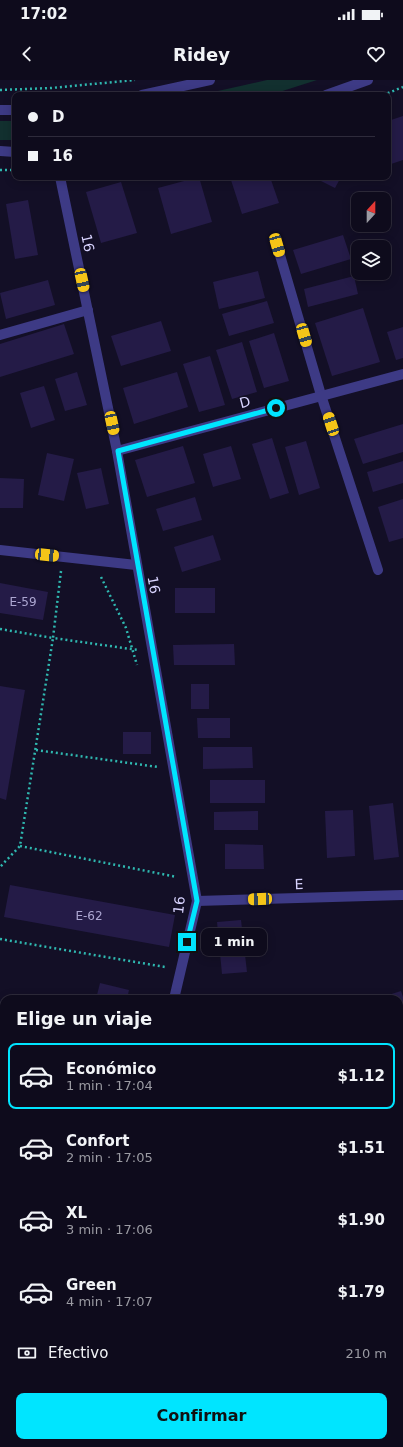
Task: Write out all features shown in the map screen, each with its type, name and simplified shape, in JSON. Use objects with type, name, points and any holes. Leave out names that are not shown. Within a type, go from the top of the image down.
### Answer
[{"type":"street","points":[[156,92],[210,80]]},
{"type":"street","points":[[334,92],[368,80]]},
{"type":"street","points":[[0,110],[12,110]]},
{"type":"street","points":[[0,152],[12,152]]},
{"type":"street","name":"16","points":[[61,180],[118,451],[136,565],[197,901],[175,995]]},
{"type":"street","points":[[277,245],[322,396],[378,570]]},
{"type":"street","points":[[0,335],[88,310]]},
{"type":"street","name":"D","points":[[118,451],[403,374]]},
{"type":"street","points":[[0,550],[136,565]]},
{"type":"street","name":"E","points":[[197,901],[403,895]]},
{"type":"path","points":[[0,90],[51,88],[139,80]]},
{"type":"path","points":[[390,92],[403,87]]},
{"type":"path","points":[[0,170],[12,170]]},
{"type":"path","points":[[0,867],[20,846],[53,638],[63,557]]},
{"type":"path","points":[[93,560],[126,628],[138,666]]},
{"type":"path","points":[[0,629],[152,652]]},
{"type":"path","points":[[36,750],[174,769]]},
{"type":"path","points":[[20,846],[193,880]]},
{"type":"path","points":[[0,939],[180,970]]},
{"type":"green space","points":[[267,80],[317,80],[279,92],[213,92]]},
{"type":"green space","points":[[0,121],[12,121],[12,140],[0,140]]},
{"type":"building","points":[[403,116],[403,160],[391,164],[391,120]]},
{"type":"building","points":[[188,180],[200,180],[212,222],[171,234],[158,188]]},
{"type":"building","points":[[231,180],[271,180],[279,203],[242,214]]},
{"type":"building","points":[[319,180],[339,180],[335,188]]},
{"type":"building","points":[[121,182],[137,233],[101,243],[86,192]]},
{"type":"building","points":[[28,200],[38,255],[15,259],[6,204]]},
{"type":"building","points":[[343,235],[351,259],[301,274],[293,250]]},
{"type":"building","points":[[258,271],[265,298],[219,309],[213,282]]},
{"type":"building","points":[[351,277],[351,280],[355,280],[358,294],[308,307],[304,289]]},
{"type":"building","points":[[48,280],[55,305],[6,319],[0,293]]},
{"type":"building","points":[[267,301],[274,323],[229,336],[222,314]]},
{"type":"building","points":[[363,308],[380,362],[332,376],[315,323]]},
{"type":"building","points":[[161,321],[171,351],[121,366],[111,336]]},
{"type":"building","points":[[64,324],[74,354],[0,377],[0,344]]},
{"type":"building","points":[[403,327],[403,358],[396,360],[387,332]]},
{"type":"building","points":[[274,333],[289,381],[264,388],[249,341]]},
{"type":"building","points":[[242,342],[257,392],[232,399],[216,350]]},
{"type":"building","points":[[210,356],[225,405],[199,412],[183,364]]},
{"type":"building","points":[[77,372],[87,405],[65,411],[55,379]]},
{"type":"building","points":[[177,372],[188,407],[134,424],[123,388]]},
{"type":"building","points":[[44,386],[55,420],[31,428],[20,393]]},
{"type":"building","points":[[403,424],[403,452],[363,464],[354,439]]},
{"type":"building","points":[[272,438],[289,493],[270,499],[252,444]]},
{"type":"building","points":[[306,441],[320,488],[299,495],[285,447]]},
{"type":"building","points":[[183,446],[195,483],[147,497],[135,460]]},
{"type":"building","points":[[231,446],[241,479],[213,487],[203,454]]},
{"type":"building","points":[[47,453],[74,459],[64,501],[38,495]]},
{"type":"building","points":[[403,461],[403,483],[373,492],[367,472]]},
{"type":"building","points":[[101,468],[109,504],[86,509],[77,473]]},
{"type":"building","points":[[0,478],[24,479],[23,508],[0,508]]},
{"type":"building","points":[[195,497],[202,520],[163,531],[156,509]]},
{"type":"building","points":[[403,499],[403,538],[389,542],[378,507]]},
{"type":"building","points":[[213,535],[221,560],[182,572],[174,547]]},
{"type":"building","points":[[0,583],[48,592],[43,620],[0,613]]},
{"type":"building","points":[[175,588],[215,588],[215,613],[175,613]]},
{"type":"building","points":[[234,644],[235,665],[174,665],[173,645]]},
{"type":"building","points":[[191,684],[209,684],[209,709],[191,709]]},
{"type":"building","points":[[0,686],[25,690],[6,800],[0,798]]},
{"type":"building","points":[[197,718],[230,718],[230,738],[198,738]]},
{"type":"building","points":[[123,732],[151,732],[151,754],[123,754]]},
{"type":"building","points":[[203,747],[252,747],[253,768],[203,769]]},
{"type":"building","points":[[210,780],[265,780],[265,803],[210,803]]},
{"type":"building","points":[[393,803],[399,857],[374,860],[369,806]]},
{"type":"building","points":[[353,810],[355,856],[327,858],[325,811]]},
{"type":"building","points":[[258,811],[258,830],[214,830],[214,812]]},
{"type":"building","points":[[225,844],[263,845],[264,869],[225,869]]},
{"type":"building","points":[[10,885],[175,915],[169,947],[4,917]]},
{"type":"building","points":[[241,920],[247,972],[222,974],[217,922]]},
{"type":"building","points":[[100,983],[129,990],[128,995],[97,995]]},
{"type":"building","points":[[401,991],[402,995],[388,995]]},
{"type":"route","points":[[187,942],[197,901],[119,470],[118,451],[276,408]]}]
